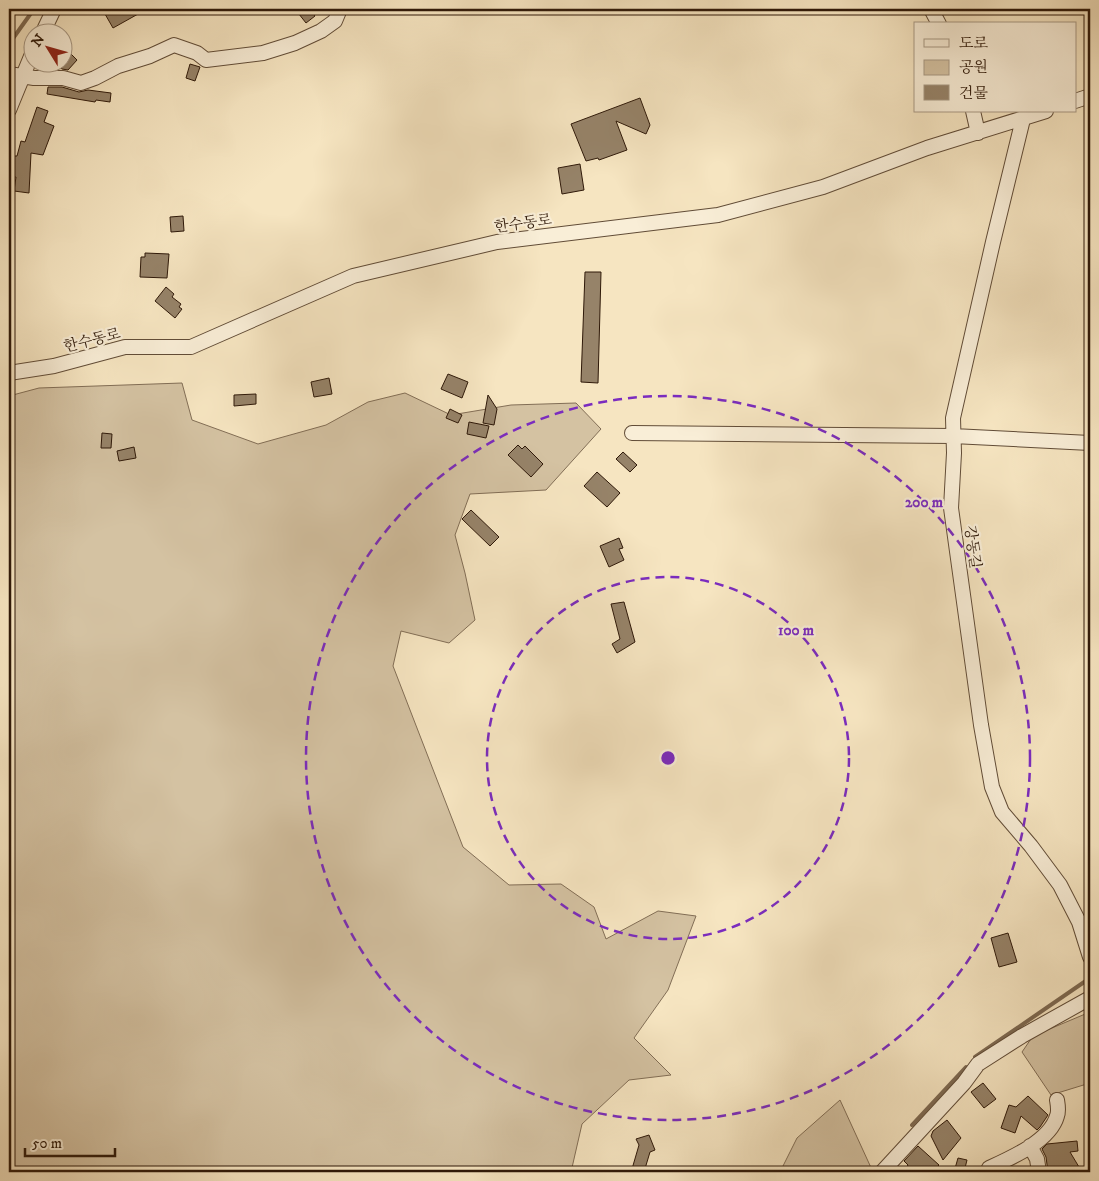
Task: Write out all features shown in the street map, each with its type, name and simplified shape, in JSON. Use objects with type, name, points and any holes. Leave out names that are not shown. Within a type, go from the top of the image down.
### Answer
[{"type":"street","points":[[48,22],[54,9]]},
{"type":"street","points":[[9,110],[14,75],[34,78],[63,78],[81,83],[118,66],[150,56],[174,45],[197,53],[206,60],[264,53],[295,44],[321,31],[335,21],[340,9]]},
{"type":"street","points":[[931,9],[938,22]]},
{"type":"street","points":[[1076,101],[1090,96]]},
{"type":"street","points":[[973,112],[978,133]]},
{"type":"street","name":"한수동로","points":[[9,373],[54,366],[125,347],[191,347],[353,276],[497,242],[718,215],[823,187],[927,148],[1043,112]]},
{"type":"street","name":"강동길","points":[[1023,119],[953,418],[951,508],[981,725],[992,787],[1002,812],[1031,846],[1060,885],[1079,922],[1090,956]]},
{"type":"street","points":[[632,433],[953,436],[1090,443]]},
{"type":"street","points":[[882,1172],[964,1083],[978,1064],[1022,1036],[1090,998]]},
{"type":"street","points":[[989,1168],[1044,1137],[1055,1122],[1058,1114],[1057,1100]]},
{"type":"street","points":[[1030,1146],[1037,1159],[1039,1172]]},
{"type":"green space","points":[[182,383],[192,420],[258,444],[326,425],[368,402],[405,393],[451,415],[511,405],[576,403],[601,429],[546,490],[470,494],[455,535],[475,620],[449,643],[401,631],[393,666],[463,847],[509,885],[561,884],[594,907],[606,939],[658,911],[696,916],[668,990],[634,1038],[671,1075],[629,1080],[582,1124],[571,1172],[9,1172],[9,396],[39,388]]},
{"type":"green space","points":[[1090,1012],[1090,1083],[1051,1095],[1022,1052],[1033,1036]]},
{"type":"green space","points":[[840,1100],[873,1172],[780,1172],[797,1138]]},
{"type":"building","points":[[115,9],[147,9],[113,28],[105,14]]},
{"type":"building","points":[[295,9],[310,9],[315,16],[306,23]]},
{"type":"building","points":[[72,55],[77,60],[72,66]]},
{"type":"building","points":[[190,64],[200,67],[195,81],[186,78]]},
{"type":"building","points":[[48,87],[62,87],[79,92],[88,90],[111,93],[110,102],[96,100],[95,102],[47,94]]},
{"type":"building","points":[[640,98],[650,125],[646,134],[616,121],[627,150],[599,160],[598,158],[586,161],[571,124]]},
{"type":"building","points":[[37,107],[48,111],[44,122],[54,126],[43,155],[31,153],[29,193],[14,191],[16,177],[12,177],[14,156],[17,156],[21,141],[25,142]]},
{"type":"building","points":[[580,164],[584,190],[562,194],[558,168]]},
{"type":"building","points":[[183,216],[184,231],[171,232],[170,217]]},
{"type":"building","points":[[145,253],[169,254],[167,278],[140,277],[141,257],[145,257]]},
{"type":"building","points":[[585,272],[601,272],[598,383],[581,382]]},
{"type":"building","points":[[166,287],[174,294],[172,297],[181,304],[179,307],[182,309],[175,318],[155,301]]},
{"type":"building","points":[[448,374],[468,382],[462,398],[441,389]]},
{"type":"building","points":[[329,378],[332,394],[314,397],[311,382]]},
{"type":"building","points":[[256,394],[256,404],[234,406],[234,395]]},
{"type":"building","points":[[488,395],[497,409],[494,425],[483,423]]},
{"type":"building","points":[[450,409],[462,415],[458,423],[446,418]]},
{"type":"building","points":[[469,422],[489,426],[486,438],[467,434]]},
{"type":"building","points":[[102,433],[112,434],[111,448],[101,448]]},
{"type":"building","points":[[518,445],[522,449],[525,446],[543,464],[531,477],[508,455]]},
{"type":"building","points":[[134,447],[136,458],[119,461],[117,451]]},
{"type":"building","points":[[623,452],[637,465],[630,472],[616,459]]},
{"type":"building","points":[[597,472],[620,493],[607,507],[584,486]]},
{"type":"building","points":[[471,510],[499,537],[490,546],[462,519]]},
{"type":"building","points":[[619,538],[623,548],[619,549],[624,560],[609,567],[600,546]]},
{"type":"building","points":[[624,602],[635,642],[617,653],[612,644],[620,639],[611,604]]},
{"type":"building","points":[[1008,933],[1017,962],[999,967],[991,938]]},
{"type":"building","points":[[983,1083],[996,1099],[984,1108],[971,1092]]},
{"type":"building","points":[[1028,1096],[1048,1115],[1040,1127],[1037,1130],[1021,1116],[1015,1133],[1001,1128],[1009,1105],[1016,1107]]},
{"type":"building","points":[[947,1120],[961,1138],[943,1160],[931,1136],[933,1131]]},
{"type":"building","points":[[649,1135],[655,1150],[650,1152],[644,1172],[632,1169],[639,1145],[636,1139]]},
{"type":"building","points":[[1077,1141],[1078,1151],[1070,1152],[1080,1172],[1048,1172],[1046,1157],[1042,1149],[1047,1144]]},
{"type":"building","points":[[918,1146],[939,1165],[932,1172],[904,1172],[908,1165],[904,1161]]},
{"type":"building","points":[[958,1158],[967,1160],[964,1172],[954,1172]]},
{"type":"waterway","points":[[9,44],[34,9]]},
{"type":"waterway","points":[[975,1057],[1090,978]]},
{"type":"waterway","points":[[912,1125],[966,1067]]}]
